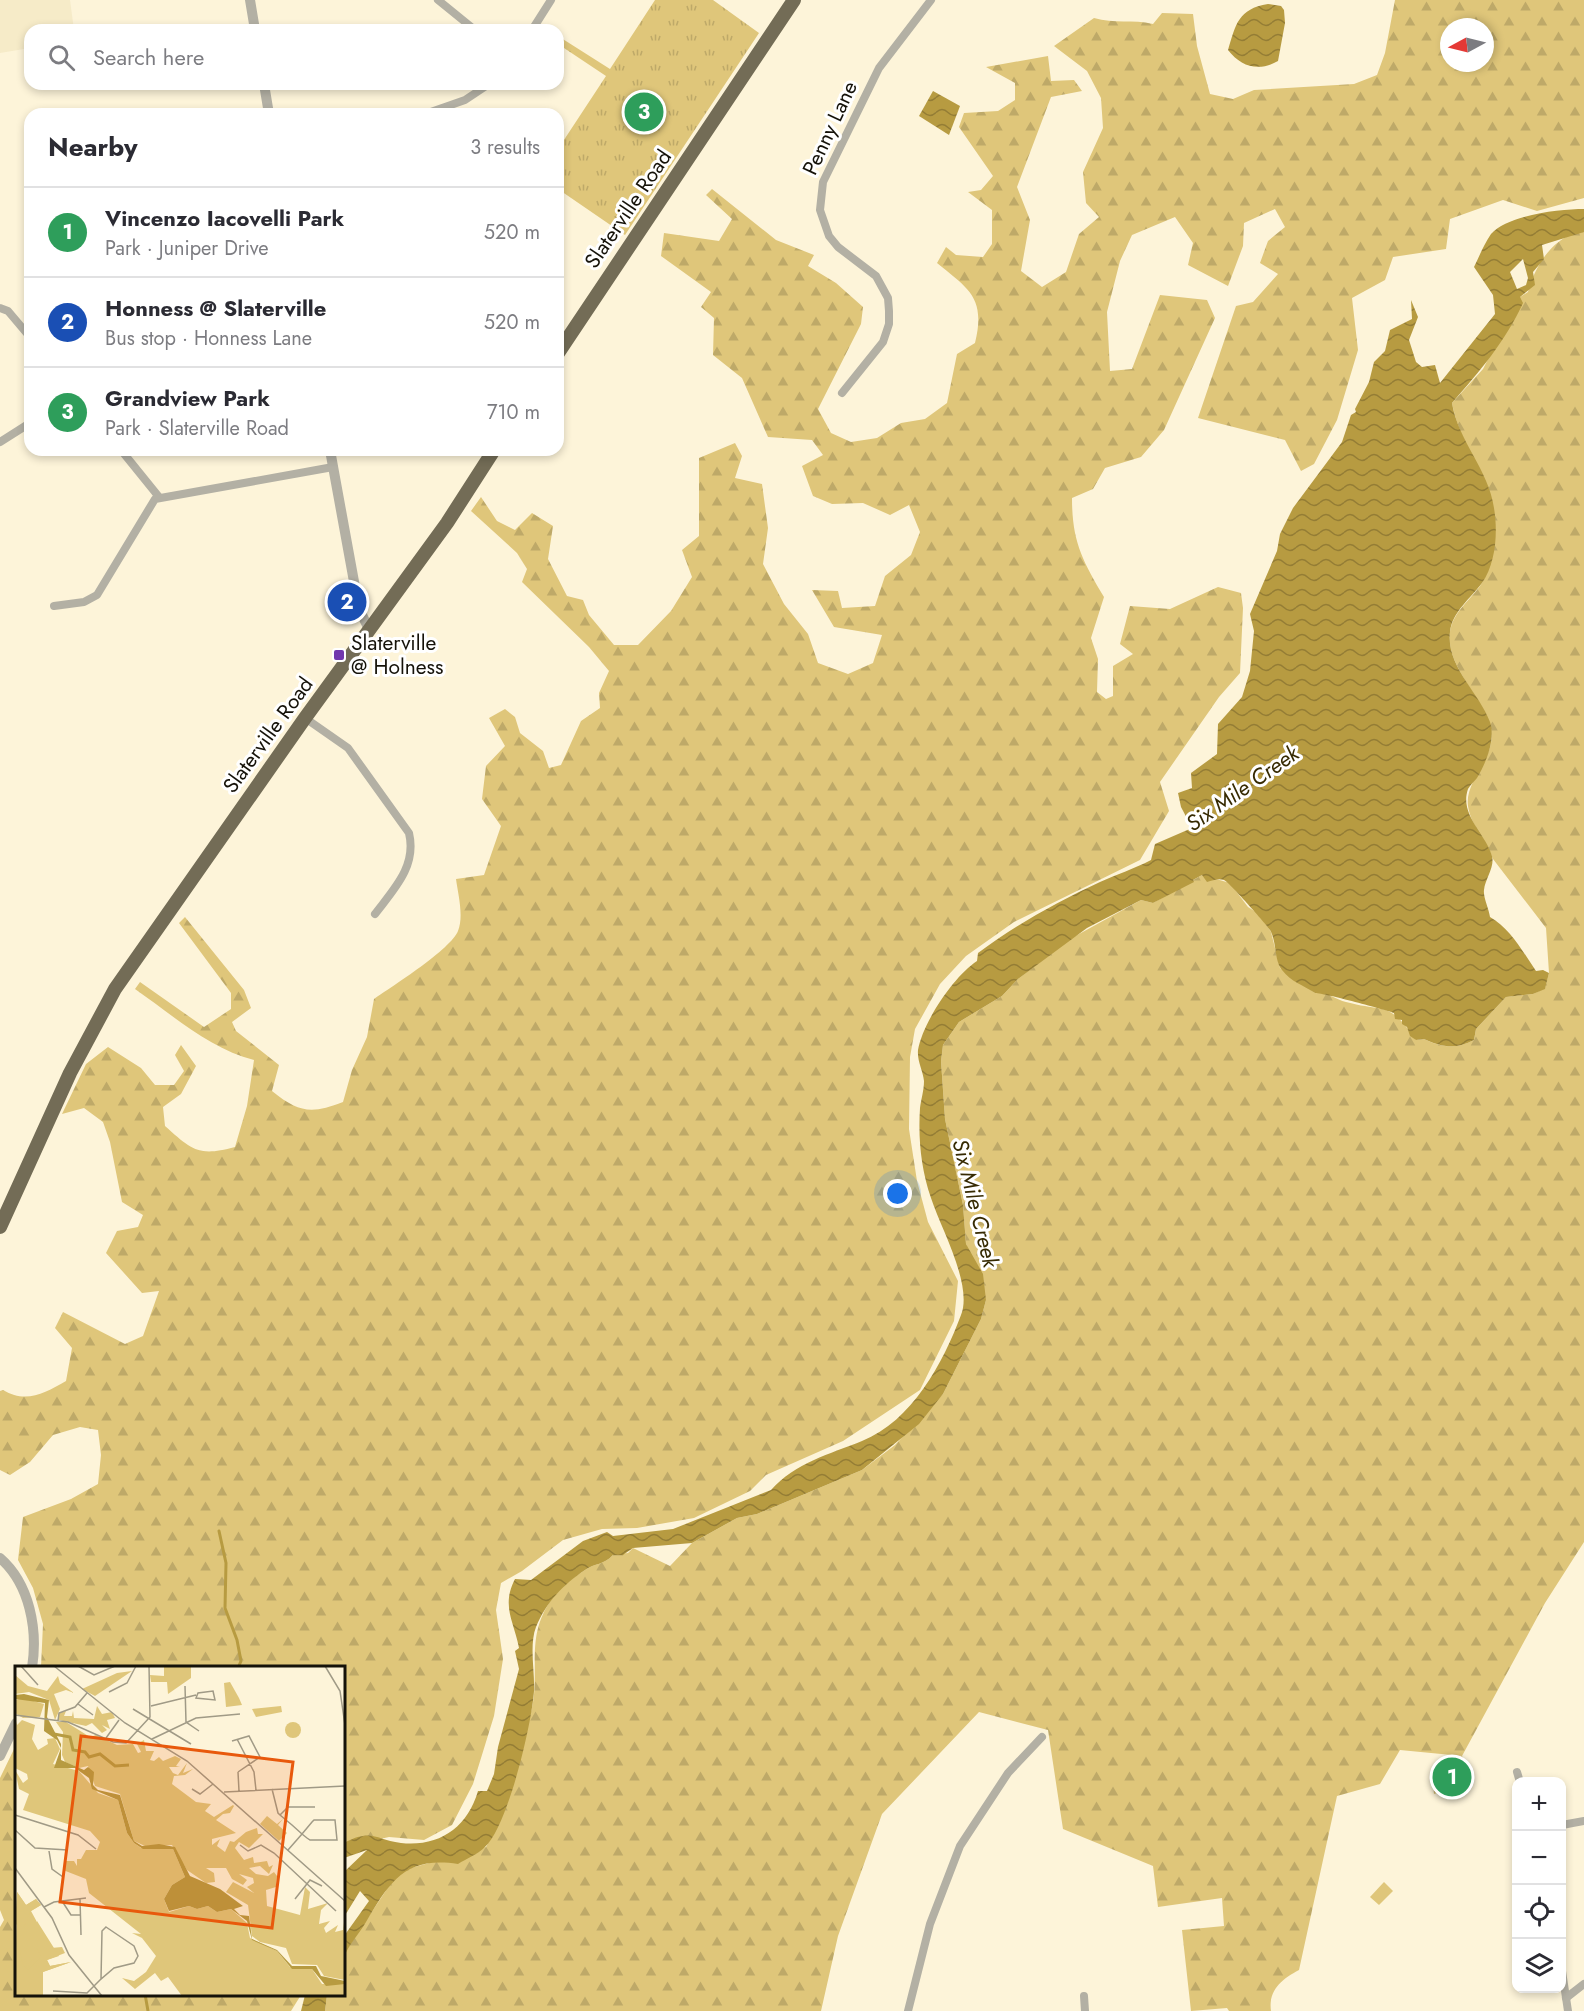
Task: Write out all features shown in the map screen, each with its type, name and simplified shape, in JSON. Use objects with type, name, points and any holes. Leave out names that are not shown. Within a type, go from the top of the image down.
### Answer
[{"type":"highway","name":"Slaterville Road","points":[[564,344],[794,0]]},
{"type":"highway","name":"Slaterville Road","points":[[0,1227],[82,1047],[145,945],[305,718],[447,524],[490,456]]},
{"type":"street","points":[[250,0],[254,24]]},
{"type":"street","points":[[438,0],[468,24]]},
{"type":"street","points":[[536,24],[551,0]]},
{"type":"street","name":"Penny Lane","points":[[842,393],[883,342],[889,324],[888,298],[876,276],[838,247],[829,236],[820,210],[823,182],[879,68],[931,0]]},
{"type":"street","points":[[265,90],[268,108]]},
{"type":"street","points":[[442,108],[465,100],[480,90]]},
{"type":"street","points":[[0,308],[8,311],[24,331]]},
{"type":"street","points":[[0,442],[24,427]]},
{"type":"street","points":[[126,456],[159,497]]},
{"type":"street","points":[[331,456],[359,609],[370,630]]},
{"type":"street","points":[[54,606],[84,602],[97,595],[151,501],[159,497],[333,467]]},
{"type":"street","points":[[305,718],[348,748],[409,833],[412,844],[409,864],[403,877],[375,914]]},
{"type":"street","points":[[0,1558],[17,1579],[26,1598],[35,1633],[32,1666]]},
{"type":"street","points":[[0,1756],[15,1725]]},
{"type":"street","points":[[908,2011],[930,1924],[960,1846],[1008,1773],[1042,1737]]},
{"type":"street","points":[[1517,1772],[1518,1777]]},
{"type":"street","points":[[1566,1824],[1584,1821]]},
{"type":"street","points":[[1566,1998],[1584,1984]]},
{"type":"street","points":[[1565,1993],[1568,2011]]},
{"type":"street","points":[[1084,1996],[1085,2011]]},
{"type":"shaded area","points":[[0,0],[70,0],[73,24],[24,24],[24,49],[0,53]]},
{"type":"green space","points":[[655,0],[713,0],[759,33],[625,235],[564,193],[564,140],[606,76],[564,48],[564,40],[610,69]]},
{"type":"green space","points":[[1395,0],[1584,0],[1584,198],[1537,211],[1503,200],[1450,219],[1446,249],[1393,257],[1385,280],[1352,298],[1358,350],[1337,420],[1314,464],[1301,471],[1285,440],[1198,418],[1236,306],[1253,302],[1278,274],[1260,263],[1268,241],[1285,227],[1275,209],[1244,223],[1243,246],[1228,286],[1188,265],[1193,243],[1175,217],[1132,235],[1120,261],[1107,312],[1110,371],[1132,369],[1160,295],[1207,300],[1215,318],[1164,430],[1141,457],[1105,468],[1093,489],[1072,498],[1076,538],[1090,572],[1104,597],[1091,638],[1098,659],[1097,692],[1106,699],[1113,696],[1113,666],[1133,654],[1120,644],[1130,606],[1170,609],[1218,587],[1241,593],[1243,608],[1240,673],[1219,697],[1160,782],[1169,811],[1140,860],[1014,922],[966,956],[940,984],[915,1029],[910,1057],[909,1129],[917,1181],[928,1222],[958,1281],[954,1321],[920,1390],[843,1441],[766,1475],[750,1491],[694,1518],[637,1528],[602,1529],[563,1540],[522,1571],[501,1583],[496,1610],[503,1659],[494,1716],[473,1784],[452,1825],[424,1840],[389,1837],[345,1847],[345,1666],[41,1666],[43,1624],[33,1588],[18,1560],[23,1517],[71,1499],[98,1484],[101,1455],[98,1430],[80,1427],[53,1435],[30,1462],[10,1475],[0,1470],[0,1391],[20,1396],[35,1395],[66,1381],[72,1348],[55,1328],[63,1312],[125,1344],[143,1336],[159,1291],[142,1293],[106,1253],[117,1231],[138,1227],[143,1215],[122,1202],[110,1142],[103,1122],[84,1108],[62,1114],[86,1064],[108,1047],[141,1068],[155,1085],[174,1085],[184,1071],[175,1055],[181,1045],[196,1066],[181,1094],[163,1107],[165,1126],[182,1141],[196,1149],[212,1151],[235,1147],[247,1106],[254,1060],[222,1048],[177,1020],[135,989],[140,982],[204,1027],[231,1009],[231,993],[179,923],[185,917],[244,990],[251,1008],[232,1022],[236,1031],[279,1065],[272,1091],[290,1104],[306,1109],[314,1110],[343,1102],[352,1070],[367,1037],[374,999],[420,967],[453,939],[460,925],[456,879],[484,875],[501,826],[482,799],[486,766],[505,746],[489,718],[505,709],[515,717],[520,733],[543,751],[549,768],[561,765],[581,721],[600,708],[599,693],[609,671],[589,647],[522,582],[527,569],[517,553],[471,511],[481,497],[497,521],[515,530],[532,513],[553,526],[548,559],[567,596],[583,600],[589,615],[614,645],[638,645],[671,611],[692,577],[682,550],[699,536],[699,458],[735,443],[742,456],[735,478],[762,484],[768,528],[763,564],[784,604],[808,634],[818,663],[848,674],[873,663],[882,635],[834,627],[812,590],[838,591],[842,608],[875,606],[885,576],[911,555],[920,532],[909,505],[890,515],[863,503],[832,504],[813,496],[802,466],[823,455],[812,440],[768,437],[742,378],[713,355],[714,318],[701,307],[711,292],[661,256],[664,233],[719,241],[732,219],[706,195],[712,189],[776,240],[814,255],[808,266],[836,283],[863,307],[861,324],[818,409],[831,433],[851,442],[877,438],[901,423],[925,419],[947,403],[957,354],[975,343],[978,315],[972,296],[958,280],[937,263],[946,247],[956,255],[983,257],[992,244],[992,210],[968,192],[981,190],[993,176],[959,127],[964,113],[998,111],[1015,100],[1015,83],[986,67],[1048,56],[1051,81],[1074,80],[1082,91],[1051,97],[1017,187],[1030,220],[1021,271],[1042,287],[1066,272],[1079,234],[1099,217],[1086,203],[1083,172],[1103,128],[1101,98],[1087,71],[1054,46],[1094,18],[1153,24],[1162,13],[1193,14],[1197,46],[1210,94],[1233,99],[1254,90],[1354,84],[1377,75],[1385,53]]},
{"type":"green space","points":[[1576,232],[1584,232],[1584,1542],[1545,1603],[1462,1756],[1400,1750],[1380,1784],[1337,1796],[1299,1970],[1287,1977],[1274,1991],[1271,2011],[1229,2011],[1227,2008],[1191,2011],[1182,1930],[1224,1926],[1222,1898],[1158,1907],[1153,1866],[1063,1829],[1048,1730],[979,1712],[882,1814],[838,1936],[821,2011],[325,2011],[327,1996],[345,1996],[345,1952],[391,1883],[404,1870],[486,1847],[498,1824],[516,1775],[533,1702],[535,1648],[539,1626],[549,1603],[561,1588],[589,1568],[606,1561],[613,1555],[628,1553],[633,1548],[670,1566],[692,1543],[737,1518],[757,1514],[862,1470],[895,1445],[943,1394],[981,1319],[986,1300],[966,1244],[963,1205],[945,1119],[941,1061],[943,1045],[959,1022],[1002,996],[1018,979],[1070,939],[1141,900],[1153,903],[1202,875],[1230,883],[1248,907],[1259,914],[1271,932],[1280,968],[1315,993],[1323,993],[1346,1002],[1379,1008],[1392,1013],[1407,1027],[1416,1040],[1424,1039],[1448,1046],[1467,1043],[1474,1040],[1476,1029],[1506,997],[1533,994],[1545,988],[1549,973],[1546,928],[1493,859],[1472,820],[1468,806],[1471,786],[1487,755],[1492,734],[1484,711],[1453,656],[1450,632],[1459,611],[1484,579],[1493,549],[1495,530],[1484,481],[1462,435],[1452,403],[1483,369],[1520,297],[1528,292],[1539,264],[1551,249]]},
{"type":"green space","points":[[15,1747],[15,1996],[300,1996],[291,2011],[0,2011],[0,1927],[4,1920],[0,1910],[0,1778]]},
{"type":"green space","points":[[1462,1756],[1474,1782],[1434,1794],[1432,1771]]},
{"type":"green space","points":[[1384,1882],[1393,1891],[1379,1905],[1370,1897]]},
{"type":"water","points":[[1268,4],[1281,6],[1284,10],[1285,23],[1278,61],[1264,66],[1251,66],[1233,56],[1228,50],[1236,25],[1244,14],[1258,6]]},
{"type":"water","points":[[933,91],[960,106],[949,135],[919,116]]},
{"type":"water","name":"Six Mile Creek","points":[[1584,209],[1584,232],[1542,245],[1544,259],[1533,272],[1535,285],[1520,297],[1523,303],[1508,331],[1482,368],[1452,403],[1460,430],[1491,494],[1496,527],[1495,547],[1487,575],[1454,618],[1450,632],[1450,644],[1458,668],[1485,711],[1492,729],[1487,758],[1477,778],[1468,789],[1466,798],[1470,816],[1489,848],[1493,860],[1484,896],[1490,917],[1510,934],[1536,971],[1543,970],[1549,973],[1545,989],[1533,994],[1506,997],[1476,1029],[1474,1040],[1467,1043],[1449,1046],[1424,1039],[1416,1040],[1410,1036],[1402,1020],[1395,1019],[1394,1013],[1315,993],[1289,978],[1279,966],[1274,940],[1262,920],[1227,882],[1220,879],[1207,882],[1202,875],[1193,880],[1194,882],[1153,903],[1141,900],[1087,928],[1018,979],[1002,996],[959,1022],[943,1045],[941,1061],[945,1119],[963,1205],[966,1244],[983,1274],[986,1300],[981,1319],[943,1394],[919,1424],[862,1470],[757,1514],[737,1518],[692,1543],[633,1548],[623,1555],[613,1555],[606,1561],[585,1570],[563,1588],[545,1609],[534,1634],[534,1691],[529,1726],[510,1797],[494,1836],[482,1850],[458,1864],[425,1864],[401,1875],[383,1895],[345,1955],[345,1935],[369,1901],[360,1891],[345,1915],[345,1871],[367,1850],[345,1858],[345,1843],[361,1836],[374,1836],[401,1843],[428,1842],[450,1832],[459,1825],[467,1815],[478,1791],[487,1791],[494,1774],[498,1747],[519,1669],[515,1651],[519,1648],[509,1606],[509,1597],[515,1579],[531,1580],[583,1541],[607,1532],[613,1536],[673,1529],[771,1490],[802,1466],[880,1432],[911,1405],[924,1388],[954,1333],[964,1303],[959,1273],[931,1198],[921,1154],[919,1120],[924,1081],[918,1050],[926,1026],[950,988],[977,961],[978,953],[1022,924],[1068,898],[1151,860],[1155,844],[1192,828],[1181,807],[1178,793],[1192,788],[1191,773],[1217,754],[1218,724],[1242,697],[1250,671],[1254,631],[1250,614],[1277,551],[1280,534],[1293,508],[1342,442],[1351,415],[1356,412],[1355,409],[1369,382],[1374,362],[1385,351],[1390,330],[1412,319],[1411,300],[1418,317],[1409,340],[1416,362],[1422,367],[1435,365],[1440,383],[1495,314],[1493,295],[1474,267],[1491,234],[1509,222],[1548,212]],"holes":[[[1523,259],[1528,278],[1526,285],[1517,289],[1510,272]]]},
{"type":"water","points":[[305,1996],[327,1996],[325,2011],[301,2011]]},
{"type":"waterway","points":[[219,1531],[226,1563],[225,1608],[237,1640],[241,1661],[239,1666]]},
{"type":"waterway","points":[[145,1996],[148,2011]]},
{"type":"place","name":"Grandview Park","points":[[644,112]]},
{"type":"place","name":"Honness @ Slaterville","points":[[347,602]]},
{"type":"place","name":"Slaterville @ Holness","points":[[339,655]]},
{"type":"place","name":"Vincenzo Iacovelli Park","points":[[1452,1777]]}]
